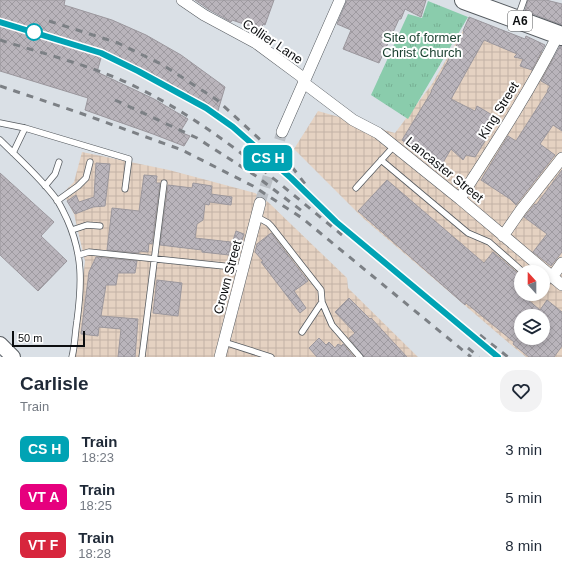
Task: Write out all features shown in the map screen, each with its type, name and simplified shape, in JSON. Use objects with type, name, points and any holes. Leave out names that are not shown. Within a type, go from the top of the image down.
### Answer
[{"type":"main road","name":"A6","points":[[464,0],[560,36]]},
{"type":"street","name":"Collier Lane","points":[[182,0],[204,15],[246,37],[269,52],[302,78],[304,83]]},
{"type":"street","points":[[282,132],[339,0]]},
{"type":"street","name":"King Street","points":[[460,200],[560,36]]},
{"type":"street","name":"Lancaster Street","points":[[304,83],[353,120],[378,133],[562,285]]},
{"type":"street","points":[[503,236],[521,210],[562,158]]},
{"type":"street","name":"Crown Street","points":[[220,357],[260,203]]},
{"type":"street","points":[[552,277],[562,263]]},
{"type":"lane","points":[[517,20],[524,0]]},
{"type":"lane","points":[[0,123],[25,128],[129,159],[125,189]]},
{"type":"lane","points":[[13,153],[25,128]]},
{"type":"lane","points":[[0,140],[58,201],[72,230],[79,255],[80,295],[72,357]]},
{"type":"lane","points":[[356,188],[394,146]]},
{"type":"lane","points":[[381,160],[468,233],[489,242],[515,265]]},
{"type":"lane","points":[[45,186],[55,174],[59,162]]},
{"type":"lane","points":[[58,201],[86,178],[90,162]]},
{"type":"lane","points":[[142,357],[164,184]]},
{"type":"lane","points":[[257,217],[271,226],[321,290],[322,302],[332,325],[360,357]]},
{"type":"lane","points":[[72,230],[87,225],[100,226]]},
{"type":"lane","points":[[79,255],[89,252],[244,268]]},
{"type":"lane","points":[[302,332],[322,302]]},
{"type":"lane","points":[[224,342],[271,357]]},
{"type":"shaded area","points":[[468,22],[540,51],[562,62],[562,357],[526,357],[363,218],[294,149],[318,111],[395,133],[432,84]]},
{"type":"shaded area","points":[[82,152],[169,170],[255,193],[268,202],[347,278],[348,288],[418,357],[74,357],[85,261],[74,214],[63,193],[74,182]]},
{"type":"green space","name":"Site of former Christ Church","points":[[428,1],[468,17],[408,119],[371,95],[408,14],[422,18]]},
{"type":"building","points":[[0,0],[65,0],[64,5],[112,20],[146,35],[181,55],[225,87],[217,114],[188,95],[138,67],[103,51],[97,72],[154,99],[188,119],[180,132],[190,136],[184,146],[85,110],[88,98],[0,71]]},
{"type":"building","points":[[195,0],[274,0],[265,25],[263,24],[261,30],[232,20],[231,22]]},
{"type":"building","points":[[347,0],[426,0],[421,17],[405,9],[379,63],[343,49],[351,30],[337,24]]},
{"type":"building","points":[[528,0],[546,0],[562,4],[562,25],[525,11]]},
{"type":"building","points":[[469,17],[525,39],[526,36],[545,45],[532,70],[520,66],[523,59],[514,57],[517,54],[484,40],[451,99],[475,111],[477,106],[499,119],[475,157],[466,155],[463,160],[451,149],[438,171],[402,140],[432,91],[464,32],[463,31]]},
{"type":"building","points":[[560,46],[562,46],[562,131],[553,125],[540,144],[555,155],[516,205],[510,199],[481,180],[508,136],[516,141],[548,91],[550,86],[541,81]]},
{"type":"building","points":[[96,163],[110,164],[105,206],[93,207],[75,214],[67,201],[76,195],[79,202],[94,197]]},
{"type":"building","points":[[562,170],[562,252],[551,266],[533,252],[547,234],[524,217],[535,204],[536,205]]},
{"type":"building","points":[[0,173],[54,222],[41,236],[67,261],[38,291],[0,255]]},
{"type":"building","points":[[144,175],[157,176],[156,183],[160,183],[152,244],[149,243],[148,252],[139,251],[139,253],[107,250],[112,208],[139,211]]},
{"type":"building","points":[[387,180],[484,263],[493,252],[514,270],[514,301],[529,301],[539,309],[514,309],[514,342],[466,303],[465,305],[358,211]]},
{"type":"building","points":[[193,183],[212,186],[211,194],[232,197],[231,205],[210,202],[209,205],[205,204],[203,220],[197,224],[195,238],[231,242],[229,255],[160,245],[168,185],[192,188]]},
{"type":"building","points":[[236,231],[244,234],[239,250],[231,247]]},
{"type":"building","points":[[271,233],[308,281],[294,291],[306,308],[300,313],[255,252],[257,244]]},
{"type":"building","points":[[96,257],[137,261],[135,273],[118,273],[116,285],[106,285],[101,316],[138,319],[135,357],[118,357],[121,329],[99,327],[98,336],[81,334],[89,272]]},
{"type":"building","points":[[157,280],[182,283],[178,316],[153,313]]},
{"type":"building","points":[[349,298],[370,319],[371,318],[407,357],[364,357],[349,338],[355,333],[335,312]]},
{"type":"building","points":[[546,301],[548,301],[562,312],[562,346],[554,357],[529,357],[514,345],[550,345],[550,309],[541,309]]},
{"type":"building","points":[[319,338],[326,345],[329,342],[335,348],[338,344],[341,346],[343,344],[354,357],[317,357],[309,348]]},
{"type":"tunnel","points":[[260,203],[282,132]]},
{"type":"railway","points":[[49,21],[118,43],[163,65],[217,100],[266,145],[294,174]]},
{"type":"railway","points":[[0,22],[101,53],[138,71],[206,108],[233,127],[291,178],[336,222],[498,357]]},
{"type":"railway","points":[[0,40],[67,60],[100,72],[132,85],[161,100],[188,116],[241,153],[342,235]]},
{"type":"railway","points":[[0,86],[182,150],[253,186],[302,218],[471,357]]},
{"type":"railway","points":[[115,100],[197,138],[256,176],[306,214]]},
{"type":"railway","points":[[292,167],[309,189]]},
{"type":"railway","points":[[480,335],[508,357]]},
{"type":"railway","points":[[468,348],[479,357]]},
{"type":"train","points":[[0,22],[101,53],[138,71],[206,108],[233,127],[291,178],[336,222],[367,249],[498,357]]}]
